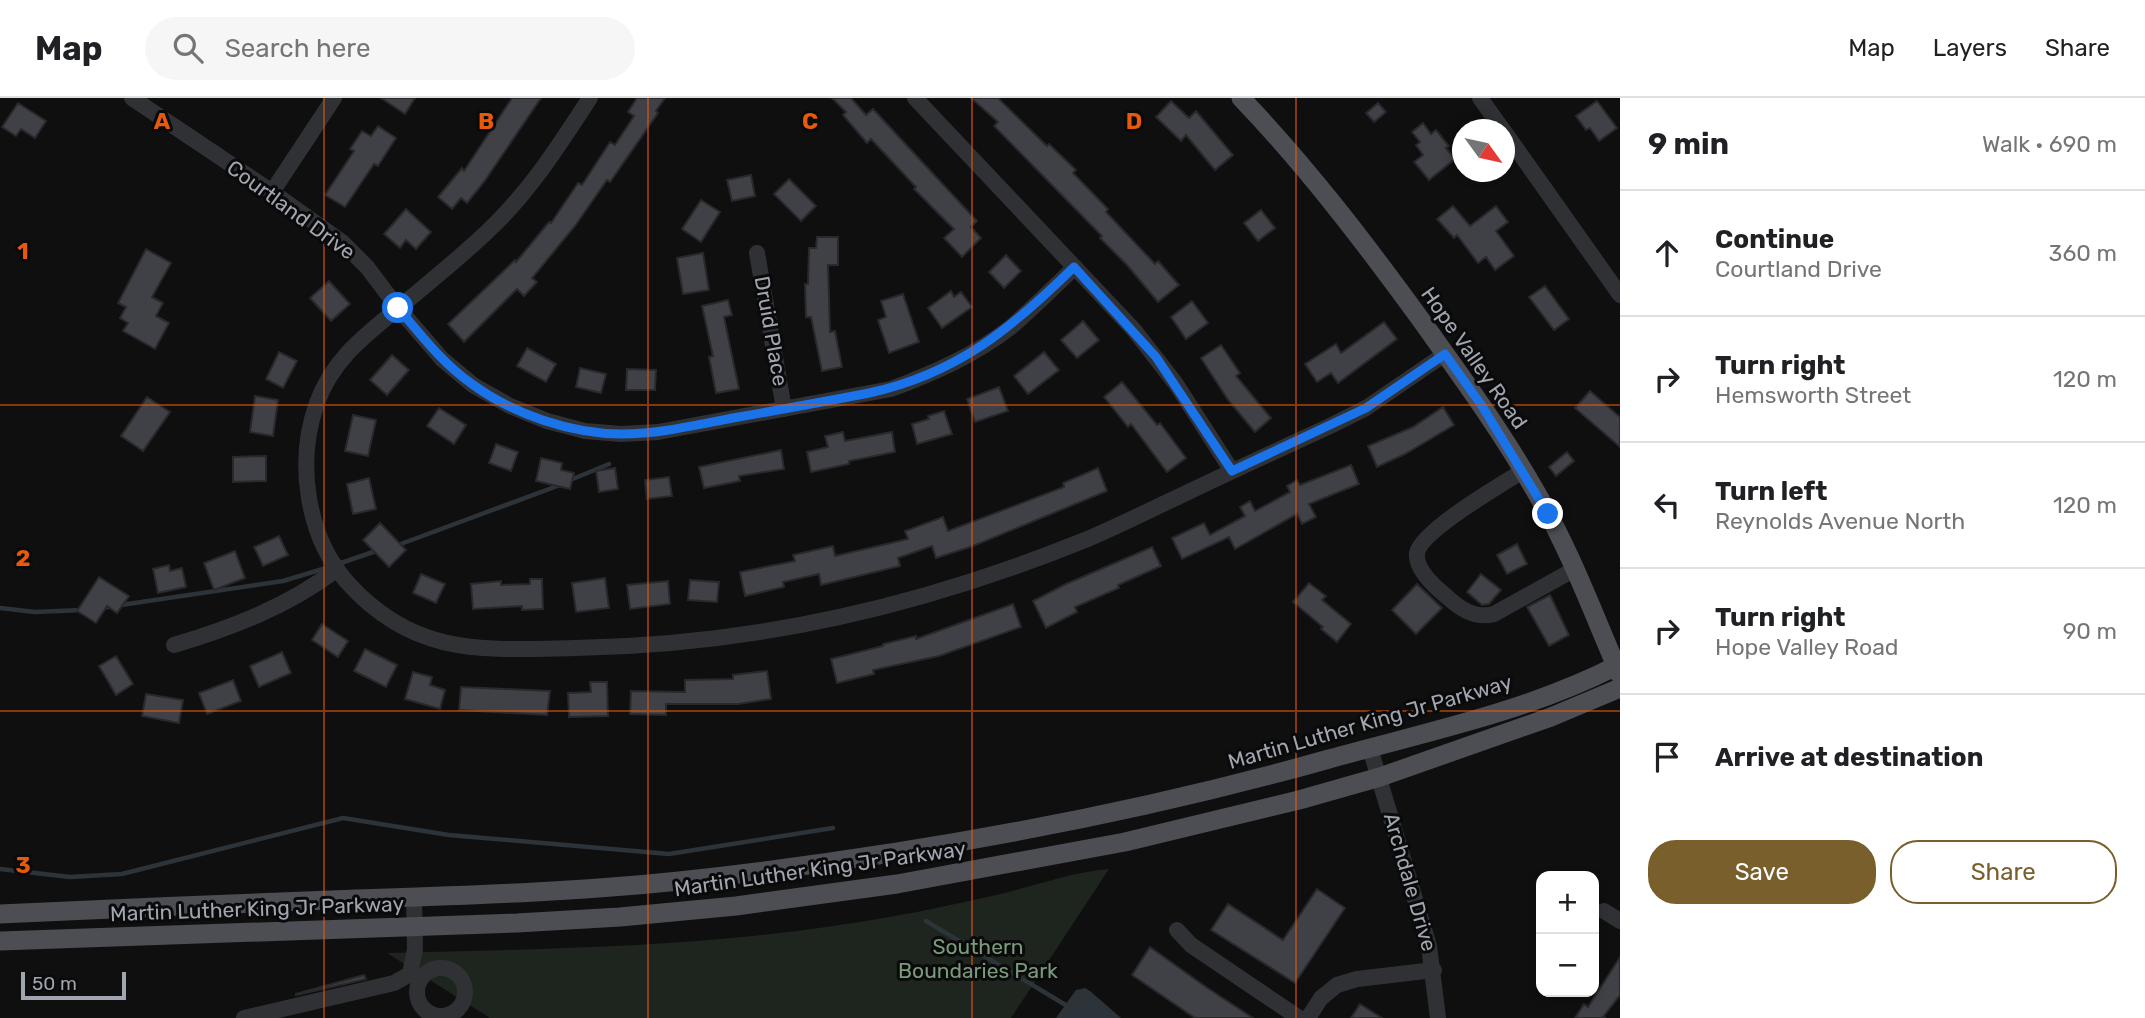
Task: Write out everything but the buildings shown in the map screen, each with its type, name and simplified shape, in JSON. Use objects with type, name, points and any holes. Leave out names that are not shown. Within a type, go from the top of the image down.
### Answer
[{"type":"main road","name":"Hope Valley Road","points":[[1241,98],[1303,166],[1391,279],[1482,406],[1536,492],[1575,569],[1619,668]]},
{"type":"main road","name":"Martin Luther King Jr Parkway","points":[[0,914],[414,897],[677,881],[934,848],[1152,805],[1370,748],[1515,706],[1619,668]]},
{"type":"main road","name":"Martin Luther King Jr Parkway","points":[[0,941],[621,917],[736,906],[897,884],[1125,842],[1299,800],[1380,778],[1551,717],[1620,688]]},
{"type":"street","name":"Courtland Drive","points":[[132,98],[342,242],[367,267],[442,359],[472,385],[510,406],[547,421],[585,431],[621,434],[658,432],[891,389],[957,361],[1011,327],[1074,267]]},
{"type":"street","points":[[272,192],[334,98]]},
{"type":"street","points":[[590,98],[529,188],[492,228],[360,338],[324,383],[315,406],[308,434],[306,458],[312,512],[325,549],[337,570],[373,608],[389,620],[408,630],[453,646],[522,649],[609,648],[720,638],[818,623],[949,589],[1091,537],[1366,408],[1445,354]]},
{"type":"street","points":[[915,98],[1156,357],[1232,471]]},
{"type":"street","points":[[1480,98],[1496,119]]},
{"type":"street","points":[[1515,146],[1620,295]]},
{"type":"street","name":"Druid Place","points":[[757,253],[784,409]]},
{"type":"street","points":[[1523,471],[1440,525],[1419,547],[1418,566],[1447,597],[1476,616],[1483,617],[1494,614],[1575,569]]},
{"type":"street","points":[[174,645],[221,631],[265,612],[337,570]]},
{"type":"street","name":"Archdale Drive","points":[[1370,748],[1421,913],[1434,970],[1438,1018]]},
{"type":"street","points":[[243,1018],[415,978],[414,897]]},
{"type":"street","points":[[1604,911],[1620,921]]},
{"type":"street","points":[[1177,930],[1191,945],[1299,1018]]},
{"type":"street","points":[[1308,1018],[1321,998],[1337,985],[1357,979],[1434,970]]},
{"type":"green space","name":"Southern Boundaries Park","points":[[1109,869],[1011,1018],[490,1018],[387,953],[610,946],[777,933],[919,911]]},
{"type":"shaded area","points":[[1085,988],[1121,1018],[1056,1018],[1076,990]]},
{"type":"waterway","points":[[568,481],[609,464]]},
{"type":"waterway","points":[[398,545],[560,485]]},
{"type":"waterway","points":[[338,564],[379,550]]},
{"type":"waterway","points":[[101,608],[283,581],[326,568]]},
{"type":"waterway","points":[[0,608],[35,612],[82,610]]},
{"type":"waterway","points":[[0,869],[70,877],[122,874],[343,818],[449,835],[669,854],[833,828]]},
{"type":"waterway","points":[[926,921],[1069,1007]]},
{"type":"route","points":[[398,308],[442,359],[472,385],[510,406],[547,421],[585,431],[621,434],[658,432],[891,389],[927,376],[982,347],[1011,327],[1074,267],[1156,357],[1232,471],[1366,408],[1445,354],[1482,406],[1548,514]]}]
